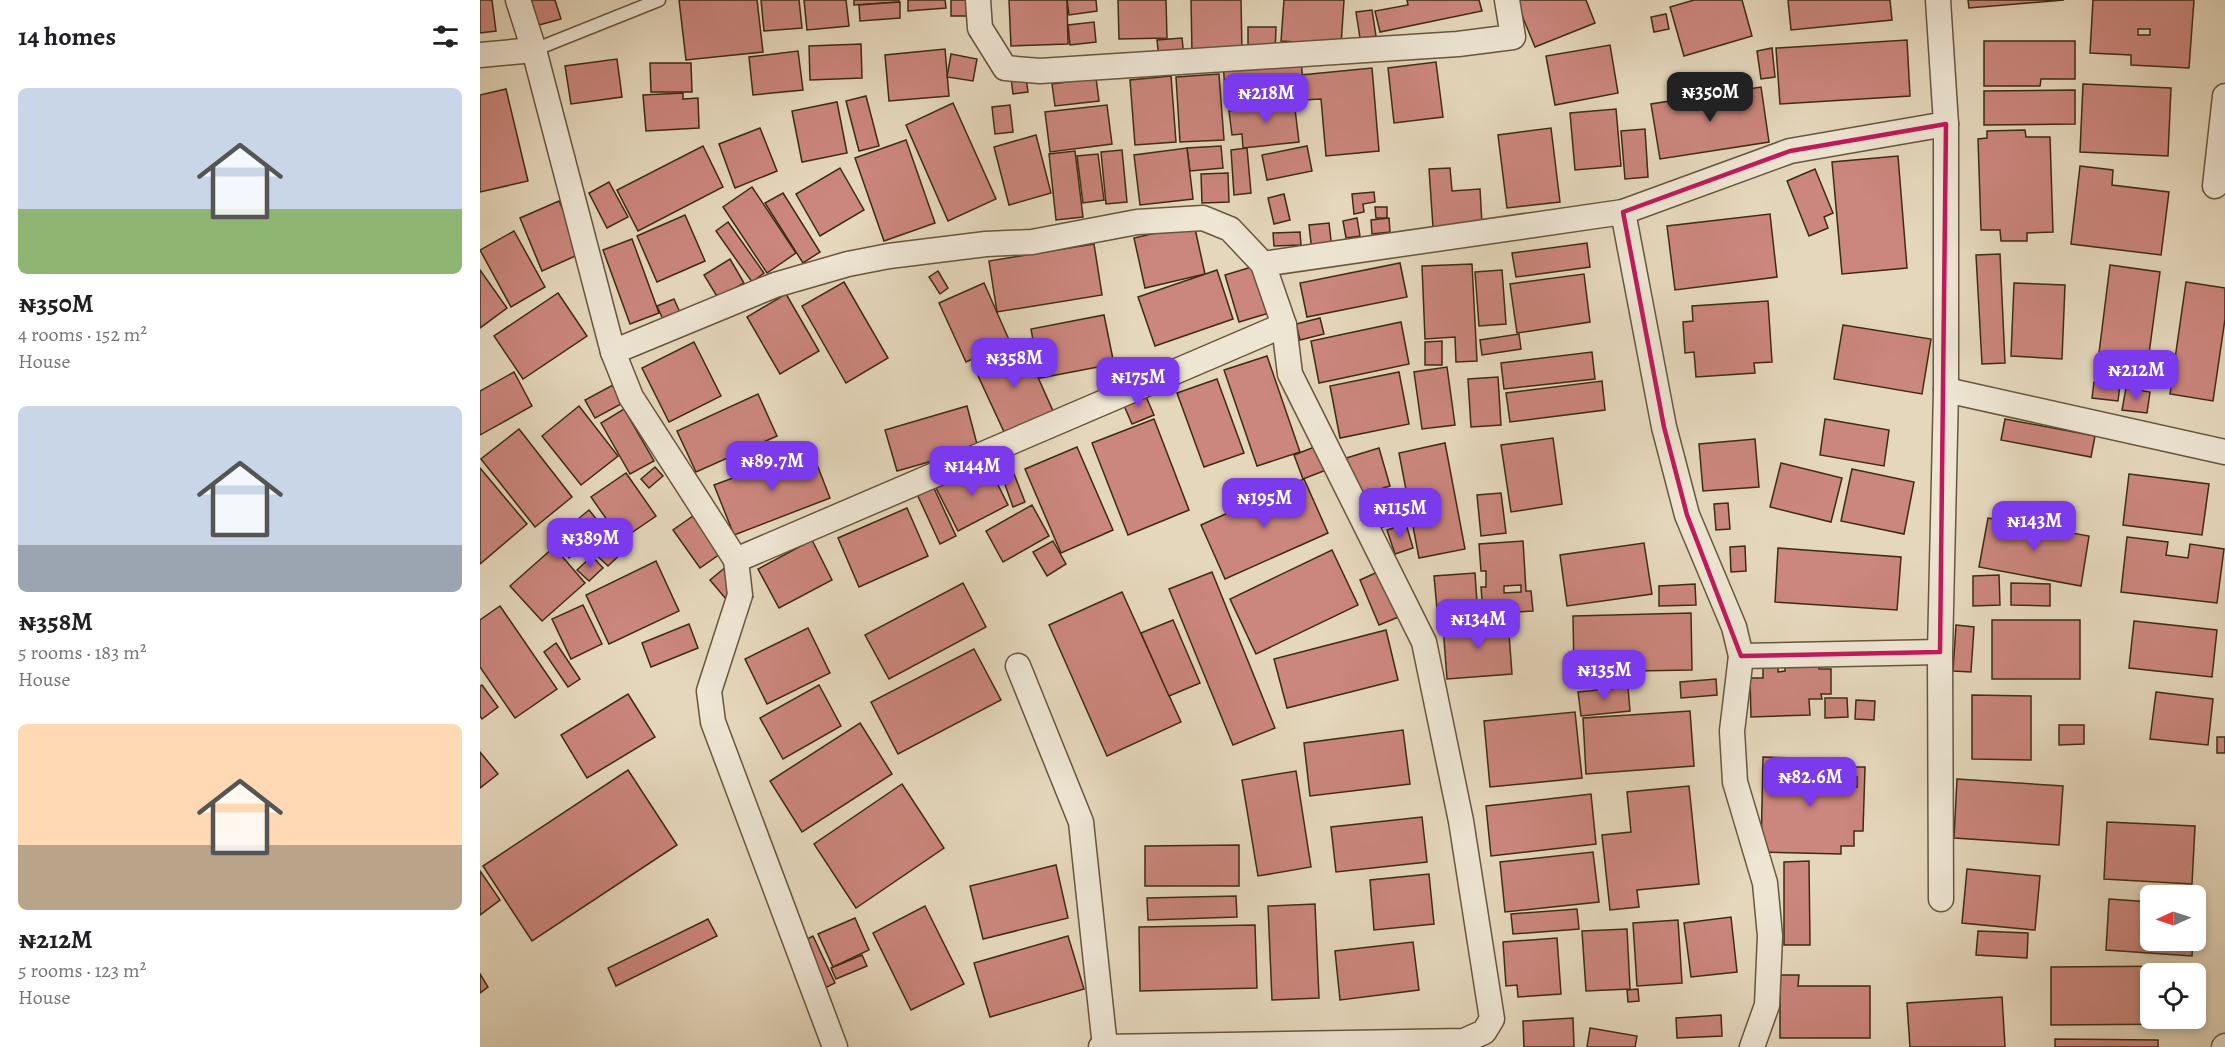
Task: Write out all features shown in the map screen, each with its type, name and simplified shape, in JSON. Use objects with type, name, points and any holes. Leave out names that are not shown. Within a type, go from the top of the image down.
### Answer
[{"type":"street","points":[[518,0],[534,51],[614,352],[631,397],[736,560],[740,595],[709,691],[713,722],[835,1047]]},
{"type":"street","points":[[978,0],[980,28],[1005,68],[1040,71],[1458,44],[1512,37],[1507,0]]},
{"type":"street","points":[[1938,0],[1946,124],[1946,390],[1940,652],[1941,899]]},
{"type":"street","points":[[480,55],[534,51]]},
{"type":"street","points":[[2215,186],[2225,96]]},
{"type":"street","points":[[1263,264],[1623,212],[1790,151],[1946,124]]},
{"type":"street","points":[[1623,212],[1664,427],[1687,515],[1734,627],[1741,656],[1732,731],[1735,782],[1765,883],[1770,936],[1767,1005],[1752,1047]]},
{"type":"street","points":[[614,352],[775,285],[848,264],[889,256],[1032,242],[1137,222],[1203,218],[1230,229],[1263,264],[1284,325],[1290,374],[1424,642],[1461,820],[1492,1019],[1484,1032],[1464,1041],[1365,1046],[1103,1047],[1081,822],[1018,666]]},
{"type":"street","points":[[736,560],[1284,325]]},
{"type":"street","points":[[1946,390],[2225,452]]},
{"type":"street","points":[[1741,656],[1940,652]]},
{"type":"lane","points":[[534,51],[659,0]]},
{"type":"highlighted area","points":[[1946,124],[1940,652],[1741,656],[1687,515],[1664,427],[1623,212],[1790,151]]},
{"type":"building","points":[[480,0],[492,0],[496,31],[480,33]]},
{"type":"building","points":[[531,0],[555,0],[561,19],[539,25]]},
{"type":"building","points":[[679,0],[757,0],[763,52],[686,60]]},
{"type":"building","points":[[761,0],[799,0],[802,28],[764,31]]},
{"type":"building","points":[[804,0],[846,0],[849,26],[807,30]]},
{"type":"building","points":[[854,0],[899,0],[899,2],[854,5]]},
{"type":"building","points":[[908,0],[945,0],[946,8],[908,11]]},
{"type":"building","points":[[951,0],[969,0],[970,16],[951,16]]},
{"type":"building","points":[[1009,0],[1067,0],[1068,44],[1011,46]]},
{"type":"building","points":[[1067,0],[1096,0],[1097,11],[1069,15]]},
{"type":"building","points":[[1118,0],[1166,0],[1167,38],[1119,39]]},
{"type":"building","points":[[1191,0],[1241,0],[1242,51],[1192,53]]},
{"type":"building","points":[[1284,0],[1344,0],[1341,45],[1281,41]]},
{"type":"building","points":[[1407,0],[1479,0],[1482,11],[1380,32],[1375,11],[1408,5]]},
{"type":"building","points":[[1586,0],[1595,23],[1535,47],[1516,1]]},
{"type":"building","points":[[1694,0],[1742,0],[1752,36],[1684,56],[1670,7]]},
{"type":"building","points":[[1788,0],[1890,0],[1892,20],[1791,30]]},
{"type":"building","points":[[1968,0],[2064,0],[1969,8]]},
{"type":"building","points":[[2093,0],[2194,0],[2189,68],[2131,65],[2131,55],[2090,53]],"holes":[[[2138,29],[2150,29],[2150,35],[2138,35]]]},
{"type":"building","points":[[900,2],[900,18],[860,21],[859,5]]},
{"type":"building","points":[[1372,10],[1376,36],[1360,38],[1356,12]]},
{"type":"building","points":[[1666,14],[1669,29],[1654,32],[1651,17]]},
{"type":"building","points":[[1094,22],[1096,42],[1070,45],[1068,25]]},
{"type":"building","points":[[1248,27],[1276,27],[1275,53],[1248,52]]},
{"type":"building","points":[[1182,38],[1184,57],[1159,59],[1157,40]]},
{"type":"building","points":[[1907,40],[1910,96],[1780,104],[1776,48]]},
{"type":"building","points":[[1984,41],[2075,41],[2075,79],[2041,79],[2040,86],[1984,86]]},
{"type":"building","points":[[861,44],[862,78],[810,80],[809,46]]},
{"type":"building","points":[[1610,45],[1618,93],[1555,105],[1546,56]]},
{"type":"building","points":[[1772,48],[1775,77],[1761,79],[1757,51]]},
{"type":"building","points":[[945,49],[949,96],[889,101],[885,55]]},
{"type":"building","points":[[798,51],[803,90],[753,95],[749,57]]},
{"type":"building","points":[[951,54],[977,59],[973,81],[947,77]]},
{"type":"building","points":[[1301,57],[1304,100],[1226,105],[1223,62]]},
{"type":"building","points":[[617,59],[622,97],[571,104],[565,66]]},
{"type":"building","points":[[1436,62],[1443,117],[1394,123],[1388,68]]},
{"type":"building","points":[[650,63],[691,63],[692,92],[651,92]]},
{"type":"building","points":[[1372,68],[1379,151],[1326,156],[1321,99],[1303,100],[1301,75]]},
{"type":"building","points":[[1219,74],[1224,140],[1180,142],[1176,77]]},
{"type":"building","points":[[1171,76],[1176,142],[1135,145],[1130,80]]},
{"type":"building","points":[[1026,77],[1028,92],[1013,94],[1011,78]]},
{"type":"building","points":[[1096,78],[1099,101],[1055,106],[1052,84]]},
{"type":"building","points":[[2083,84],[2171,88],[2168,156],[2080,152]]},
{"type":"building","points":[[1761,87],[1769,142],[1660,159],[1651,104]]},
{"type":"building","points":[[506,89],[528,181],[480,192],[480,95]]},
{"type":"building","points":[[2075,90],[2075,124],[1984,125],[1984,91]]},
{"type":"building","points":[[683,93],[683,99],[698,98],[699,128],[646,131],[643,95]]},
{"type":"building","points":[[866,96],[879,146],[859,151],[846,101]]},
{"type":"building","points":[[1294,101],[1299,142],[1243,148],[1242,134],[1232,135],[1229,111],[1241,110],[1241,107]]},
{"type":"building","points":[[837,102],[847,153],[802,162],[792,111]]},
{"type":"building","points":[[953,103],[996,199],[948,221],[906,125]]},
{"type":"building","points":[[1010,105],[1013,132],[995,134],[992,107]]},
{"type":"building","points":[[1107,105],[1112,144],[1050,152],[1045,112]]},
{"type":"building","points":[[1616,109],[1621,166],[1575,170],[1570,113]]},
{"type":"building","points":[[760,128],[777,171],[735,188],[719,144]]},
{"type":"building","points":[[1551,128],[1560,202],[1507,208],[1498,135]]},
{"type":"building","points":[[1645,129],[1648,177],[1625,179],[1621,131]]},
{"type":"building","points":[[2025,130],[2026,137],[2050,137],[2053,232],[2027,233],[2027,241],[2001,241],[2000,230],[1981,230],[1978,139],[1987,138],[1987,131]]},
{"type":"building","points":[[1036,135],[1051,193],[1009,205],[994,147]]},
{"type":"building","points":[[906,140],[935,223],[884,241],[855,158]]},
{"type":"building","points":[[703,146],[723,187],[638,231],[617,190]]},
{"type":"building","points":[[1221,146],[1223,168],[1190,171],[1187,148]]},
{"type":"building","points":[[1307,146],[1312,171],[1267,180],[1262,155]]},
{"type":"building","points":[[1187,148],[1193,199],[1140,205],[1134,155]]},
{"type":"building","points":[[1247,148],[1251,193],[1234,195],[1231,150]]},
{"type":"building","points":[[1122,150],[1127,202],[1106,204],[1101,152]]},
{"type":"building","points":[[1075,151],[1083,217],[1056,220],[1049,154]]},
{"type":"building","points":[[1098,154],[1104,200],[1083,203],[1077,156]]},
{"type":"building","points":[[1898,156],[1907,268],[1842,274],[1832,162]]},
{"type":"building","points":[[2080,166],[2113,170],[2112,185],[2169,192],[2161,255],[2071,244]]},
{"type":"building","points":[[840,168],[864,210],[820,236],[796,194]]},
{"type":"building","points":[[1450,168],[1452,191],[1480,189],[1482,224],[1433,227],[1429,169]]},
{"type":"building","points":[[1815,169],[1833,213],[1824,217],[1828,228],[1809,236],[1787,181]]},
{"type":"building","points":[[1228,173],[1229,202],[1202,203],[1201,174]]},
{"type":"building","points":[[609,182],[628,217],[607,228],[589,193]]},
{"type":"building","points":[[752,187],[796,253],[767,273],[723,207]]},
{"type":"building","points":[[1374,192],[1375,202],[1363,204],[1364,212],[1354,214],[1352,194]]},
{"type":"building","points":[[783,193],[820,252],[803,263],[765,203]]},
{"type":"building","points":[[1284,194],[1290,220],[1274,224],[1268,198]]},
{"type":"building","points":[[559,201],[582,253],[542,271],[520,218]]},
{"type":"building","points":[[1375,207],[1387,207],[1387,218],[1376,218]]},
{"type":"building","points":[[1770,214],[1777,277],[1675,290],[1667,226]]},
{"type":"building","points":[[685,215],[705,261],[657,282],[637,236]]},
{"type":"building","points":[[1357,218],[1360,236],[1346,238],[1343,221]]},
{"type":"building","points":[[1389,218],[1390,232],[1372,234],[1371,220]]},
{"type":"building","points":[[728,222],[764,273],[752,282],[716,231]]},
{"type":"building","points":[[1329,223],[1332,249],[1312,252],[1309,225]]},
{"type":"building","points":[[1194,224],[1205,274],[1145,288],[1134,238]]},
{"type":"building","points":[[514,231],[545,287],[511,307],[480,250]]},
{"type":"building","points":[[1300,232],[1301,245],[1274,246],[1273,233]]},
{"type":"building","points":[[632,239],[659,313],[630,324],[603,250]]},
{"type":"building","points":[[1587,243],[1590,267],[1516,277],[1512,253]]},
{"type":"building","points":[[1094,244],[1102,295],[997,312],[989,261]]},
{"type":"building","points":[[2000,254],[2005,363],[1982,364],[1976,255]]},
{"type":"building","points":[[730,259],[744,283],[718,298],[704,275]]},
{"type":"building","points":[[1400,263],[1407,297],[1307,317],[1300,283]]},
{"type":"building","points":[[1472,264],[1477,361],[1456,362],[1455,337],[1425,339],[1422,266]]},
{"type":"building","points":[[2110,265],[2160,272],[2146,376],[2097,369]]},
{"type":"building","points":[[1255,266],[1269,313],[1239,322],[1225,275]]},
{"type":"building","points":[[480,270],[507,308],[480,328]]},
{"type":"building","points":[[1217,270],[1233,319],[1155,346],[1138,297]]},
{"type":"building","points":[[1502,270],[1506,324],[1479,326],[1475,272]]},
{"type":"building","points":[[938,271],[948,288],[940,294],[929,277]]},
{"type":"building","points":[[1584,274],[1590,322],[1517,333],[1510,284]]},
{"type":"building","points":[[844,282],[888,358],[846,383],[802,306]]},
{"type":"building","points":[[2186,282],[2225,288],[2225,319],[2213,401],[2170,394]]},
{"type":"building","points":[[984,283],[1010,342],[966,362],[939,303]]},
{"type":"building","points":[[2014,283],[2065,285],[2062,359],[2011,356]]},
{"type":"building","points":[[558,293],[587,336],[523,379],[494,336]]},
{"type":"building","points":[[786,294],[819,351],[780,374],[747,317]]},
{"type":"building","points":[[674,299],[682,317],[665,324],[657,306]]},
{"type":"building","points":[[1768,301],[1772,362],[1754,363],[1755,373],[1696,377],[1694,352],[1685,353],[1683,322],[1693,321],[1692,306]]},
{"type":"building","points":[[1104,315],[1114,364],[1040,378],[1031,329]]},
{"type":"building","points":[[1320,318],[1324,334],[1300,340],[1296,324]]},
{"type":"building","points":[[1401,322],[1409,364],[1319,383],[1311,341]]},
{"type":"building","points":[[1843,325],[1931,339],[1922,394],[1834,379]]},
{"type":"building","points":[[1519,334],[1521,349],[1482,355],[1480,340]]},
{"type":"building","points":[[1442,341],[1442,365],[1425,365],[1425,342]]},
{"type":"building","points":[[694,342],[721,396],[669,422],[642,368]]},
{"type":"building","points":[[1023,344],[1053,411],[1005,434],[974,367]]},
{"type":"building","points":[[1592,352],[1595,379],[1504,389],[1501,363]]},
{"type":"building","points":[[1267,356],[1300,452],[1257,466],[1224,370]]},
{"type":"building","points":[[1447,367],[1455,425],[1422,429],[1414,372]]},
{"type":"building","points":[[514,372],[532,406],[480,435],[480,391]]},
{"type":"building","points":[[1399,372],[1409,424],[1340,438],[1330,386]]},
{"type":"building","points":[[1498,377],[1501,425],[1471,427],[1468,379]]},
{"type":"building","points":[[1217,379],[1244,453],[1204,467],[1177,393]]},
{"type":"building","points":[[1602,381],[1605,410],[1510,422],[1506,393]]},
{"type":"building","points":[[2094,382],[2120,385],[2118,401],[2092,398]]},
{"type":"building","points":[[613,385],[623,403],[595,418],[585,400]]},
{"type":"building","points":[[2126,388],[2150,392],[2147,413],[2122,410]]},
{"type":"building","points":[[1144,392],[1154,415],[1132,424],[1122,401]]},
{"type":"building","points":[[758,394],[777,436],[696,472],[677,431]]},
{"type":"building","points":[[579,406],[618,456],[581,485],[542,436]]},
{"type":"building","points":[[967,406],[978,448],[897,471],[885,430]]},
{"type":"building","points":[[624,409],[654,461],[630,474],[601,423]]},
{"type":"building","points":[[1154,419],[1189,510],[1128,535],[1092,443]]},
{"type":"building","points":[[1825,419],[1889,430],[1884,466],[1820,455]]},
{"type":"building","points":[[2005,419],[2095,436],[2091,457],[2001,440]]},
{"type":"building","points":[[519,429],[572,497],[535,527],[481,459]]},
{"type":"building","points":[[1553,438],[1562,504],[1511,512],[1501,445]]},
{"type":"building","points":[[1755,439],[1759,487],[1703,491],[1699,444]]},
{"type":"building","points":[[1445,443],[1465,549],[1419,558],[1399,453]]},
{"type":"building","points":[[1317,446],[1326,470],[1303,479],[1294,455]]},
{"type":"building","points":[[1077,447],[1113,530],[1061,553],[1025,469]]},
{"type":"building","points":[[1379,448],[1390,486],[1355,497],[1343,459]]},
{"type":"building","points":[[811,449],[830,498],[734,535],[714,485]]},
{"type":"building","points":[[1009,461],[1025,502],[1013,507],[998,465]]},
{"type":"building","points":[[987,463],[1008,505],[958,531],[936,488]]},
{"type":"building","points":[[1781,463],[1842,478],[1831,522],[1770,507]]},
{"type":"building","points":[[655,467],[663,476],[649,488],[641,479]]},
{"type":"building","points":[[480,468],[527,524],[480,564]]},
{"type":"building","points":[[1852,469],[1914,482],[1904,534],[1841,521]]},
{"type":"building","points":[[626,473],[656,516],[621,540],[591,497]]},
{"type":"building","points":[[2129,474],[2209,484],[2202,535],[2123,525]]},
{"type":"building","points":[[1304,479],[1328,533],[1225,579],[1201,525]]},
{"type":"building","points":[[932,484],[956,536],[940,544],[916,492]]},
{"type":"building","points":[[1395,491],[1403,522],[1382,527],[1374,497]]},
{"type":"building","points":[[1501,493],[1506,533],[1481,536],[1477,495]]},
{"type":"building","points":[[1728,503],[1730,529],[1716,530],[1714,504]]},
{"type":"building","points":[[1032,505],[1049,536],[1003,562],[986,531]]},
{"type":"building","points":[[907,508],[928,556],[859,587],[838,538]]},
{"type":"building","points":[[589,510],[601,525],[584,539],[572,524]]},
{"type":"building","points":[[693,516],[720,554],[700,568],[673,530]]},
{"type":"building","points":[[1988,518],[2089,536],[2081,586],[1979,567]]},
{"type":"building","points":[[1406,524],[1413,548],[1395,554],[1387,530]]},
{"type":"building","points":[[572,531],[584,546],[569,558],[557,543]]},
{"type":"building","points":[[609,534],[625,550],[608,566],[592,551]]},
{"type":"building","points":[[2127,537],[2168,542],[2166,555],[2188,558],[2190,544],[2224,549],[2217,603],[2121,592]]},
{"type":"building","points":[[812,540],[832,580],[779,608],[758,569]]},
{"type":"building","points":[[1053,541],[1066,564],[1047,576],[1033,552]]},
{"type":"building","points":[[1523,541],[1526,591],[1531,591],[1533,611],[1483,614],[1481,587],[1486,587],[1486,571],[1481,571],[1479,544]],"holes":[[[1521,585],[1521,592],[1504,593],[1504,586]]]},
{"type":"building","points":[[1644,543],[1652,594],[1567,606],[1560,555]]},
{"type":"building","points":[[1745,546],[1746,571],[1731,572],[1730,547]]},
{"type":"building","points":[[554,547],[585,583],[542,621],[510,586]]},
{"type":"building","points":[[1778,548],[1901,557],[1897,610],[1775,602]]},
{"type":"building","points":[[1332,550],[1358,605],[1256,654],[1230,599]]},
{"type":"building","points":[[592,556],[603,568],[589,581],[577,570]]},
{"type":"building","points":[[656,561],[679,611],[609,644],[586,595]]},
{"type":"building","points":[[727,566],[753,597],[737,612],[710,580]]},
{"type":"building","points":[[1382,570],[1401,616],[1379,625],[1360,580]]},
{"type":"building","points":[[1212,572],[1275,728],[1233,745],[1169,589]]},
{"type":"building","points":[[1475,573],[1478,617],[1438,620],[1434,576]]},
{"type":"building","points":[[1999,575],[2000,605],[1973,606],[1973,576]]},
{"type":"building","points":[[963,583],[986,627],[889,679],[865,635]]},
{"type":"building","points":[[2011,583],[2050,584],[2050,606],[2011,605]]},
{"type":"building","points":[[1695,584],[1696,605],[1659,606],[1659,586]]},
{"type":"building","points":[[1122,592],[1181,722],[1107,756],[1049,625]]},
{"type":"building","points":[[583,605],[602,644],[571,659],[552,619]]},
{"type":"building","points":[[500,606],[557,689],[515,718],[480,667],[480,620]]},
{"type":"building","points":[[1691,613],[1692,670],[1574,672],[1573,616]]},
{"type":"building","points":[[1173,620],[1200,683],[1169,696],[1141,633]]},
{"type":"building","points":[[1992,620],[2080,620],[2080,679],[1992,679]]},
{"type":"building","points":[[1508,621],[1512,674],[1447,679],[1443,626]]},
{"type":"building","points":[[2134,621],[2217,630],[2212,677],[2129,668]]},
{"type":"building","points":[[689,624],[698,648],[651,667],[642,643]]},
{"type":"building","points":[[1956,625],[1974,627],[1971,672],[1953,671]]},
{"type":"building","points":[[808,628],[830,673],[767,704],[745,659]]},
{"type":"building","points":[[1386,630],[1398,680],[1287,708],[1274,659]]},
{"type":"building","points":[[556,643],[580,679],[568,687],[544,652]]},
{"type":"building","points":[[974,649],[1001,700],[898,754],[871,702]]},
{"type":"building","points":[[1785,663],[1818,663],[1819,669],[1831,669],[1831,694],[1821,694],[1822,699],[1809,699],[1810,715],[1751,717],[1750,678],[1763,678],[1763,664],[1778,664],[1778,672],[1785,671]]},
{"type":"building","points":[[1716,679],[1717,695],[1681,698],[1680,682]]},
{"type":"building","points":[[482,685],[498,707],[482,719],[480,716],[480,686]]},
{"type":"building","points":[[819,685],[841,726],[783,759],[760,718]]},
{"type":"building","points":[[1628,687],[1630,711],[1581,716],[1578,692]]},
{"type":"building","points":[[2156,692],[2213,699],[2208,745],[2150,739]]},
{"type":"building","points":[[628,694],[655,737],[587,778],[561,735]]},
{"type":"building","points":[[1972,695],[2031,696],[2031,760],[1972,759]]},
{"type":"building","points":[[1825,698],[1847,698],[1848,717],[1825,718]]},
{"type":"building","points":[[1856,700],[1875,701],[1874,720],[1855,719]]},
{"type":"building","points":[[1690,711],[1694,766],[1586,774],[1583,718]]},
{"type":"building","points":[[1575,712],[1582,778],[1490,787],[1484,721]]},
{"type":"building","points":[[860,723],[892,774],[802,832],[770,781]]},
{"type":"building","points":[[2059,725],[2084,725],[2084,744],[2059,745]]},
{"type":"building","points":[[1403,730],[1410,784],[1310,796],[1304,743]]},
{"type":"building","points":[[2217,737],[2225,737],[2225,753],[2217,753]]},
{"type":"building","points":[[480,752],[498,774],[480,788]]},
{"type":"building","points":[[1763,757],[1798,758],[1798,788],[1813,788],[1813,766],[1828,766],[1828,772],[1843,772],[1843,767],[1865,767],[1863,831],[1854,831],[1854,846],[1841,846],[1841,854],[1761,852]],"holes":[[[1844,777],[1857,777],[1857,787],[1844,787]]]},
{"type":"building","points":[[628,770],[677,845],[532,941],[483,866]]},
{"type":"building","points":[[1296,771],[1311,867],[1258,876],[1242,780]]},
{"type":"building","points":[[1957,779],[2063,786],[2059,845],[1954,838]]},
{"type":"building","points":[[902,784],[944,848],[856,908],[814,844]]},
{"type":"building","points":[[1689,786],[1699,884],[1637,890],[1639,907],[1610,910],[1602,835],[1631,832],[1627,792]]},
{"type":"building","points":[[1591,794],[1596,844],[1491,856],[1486,806]]},
{"type":"building","points":[[1422,817],[1427,862],[1336,872],[1331,827]]},
{"type":"building","points":[[2107,822],[2195,826],[2192,884],[2104,879]]},
{"type":"building","points":[[1239,845],[1239,886],[1145,886],[1145,846]]},
{"type":"building","points":[[1593,852],[1599,902],[1505,912],[1500,862]]},
{"type":"building","points":[[1809,861],[1810,945],[1784,945],[1784,862]]},
{"type":"building","points":[[1056,865],[1068,918],[983,939],[970,886]]},
{"type":"building","points":[[1967,869],[2040,876],[2035,930],[1962,923]]},
{"type":"building","points":[[480,871],[500,900],[480,915]]},
{"type":"building","points":[[1429,874],[1434,924],[1374,930],[1370,880]]},
{"type":"building","points":[[1236,896],[1237,917],[1148,920],[1147,898]]},
{"type":"building","points":[[2109,899],[2140,901],[2140,951],[2192,951],[2192,956],[2106,950]]},
{"type":"building","points":[[1315,904],[1319,998],[1272,1000],[1268,906]]},
{"type":"building","points":[[925,906],[964,984],[911,1010],[873,933]]},
{"type":"building","points":[[1577,909],[1579,929],[1513,934],[1511,914]]},
{"type":"building","points":[[1731,917],[1737,972],[1691,977],[1684,923]]},
{"type":"building","points":[[855,918],[869,950],[833,967],[818,934]]},
{"type":"building","points":[[708,919],[717,936],[616,986],[608,968]]},
{"type":"building","points":[[1678,920],[1682,983],[1637,986],[1633,923]]},
{"type":"building","points":[[1255,925],[1257,988],[1140,991],[1139,927]]},
{"type":"building","points":[[1627,929],[1630,989],[1586,991],[1582,931]]},
{"type":"building","points":[[1978,931],[2028,933],[2027,958],[1976,955]]},
{"type":"building","points":[[813,936],[835,983],[823,989],[801,942]]},
{"type":"building","points":[[1068,936],[1084,989],[990,1017],[974,963]]},
{"type":"building","points":[[1557,938],[1561,994],[1518,997],[1517,985],[1506,986],[1503,942]]},
{"type":"building","points":[[1413,942],[1419,990],[1340,1000],[1335,951]]},
{"type":"building","points":[[862,955],[867,966],[836,979],[831,968]]},
{"type":"building","points":[[2140,966],[2140,1024],[2051,1025],[2051,967]]},
{"type":"building","points":[[480,974],[488,987],[480,993]]},
{"type":"building","points":[[1780,975],[1799,975],[1798,986],[1870,986],[1870,1038],[1780,1038]]},
{"type":"building","points":[[1638,989],[1639,1001],[1628,1002],[1627,990]]},
{"type":"building","points":[[2002,997],[2005,1047],[1910,1047],[1907,1003]]},
{"type":"building","points":[[1721,1015],[1722,1036],[1677,1038],[1676,1018]]},
{"type":"building","points":[[1573,1018],[1574,1047],[1524,1047],[1523,1021]]},
{"type":"building","points":[[1590,1028],[1637,1036],[1635,1047],[1587,1047]]},
{"type":"building","points":[[2055,1039],[2158,1040],[2158,1047],[2055,1047]]}]
